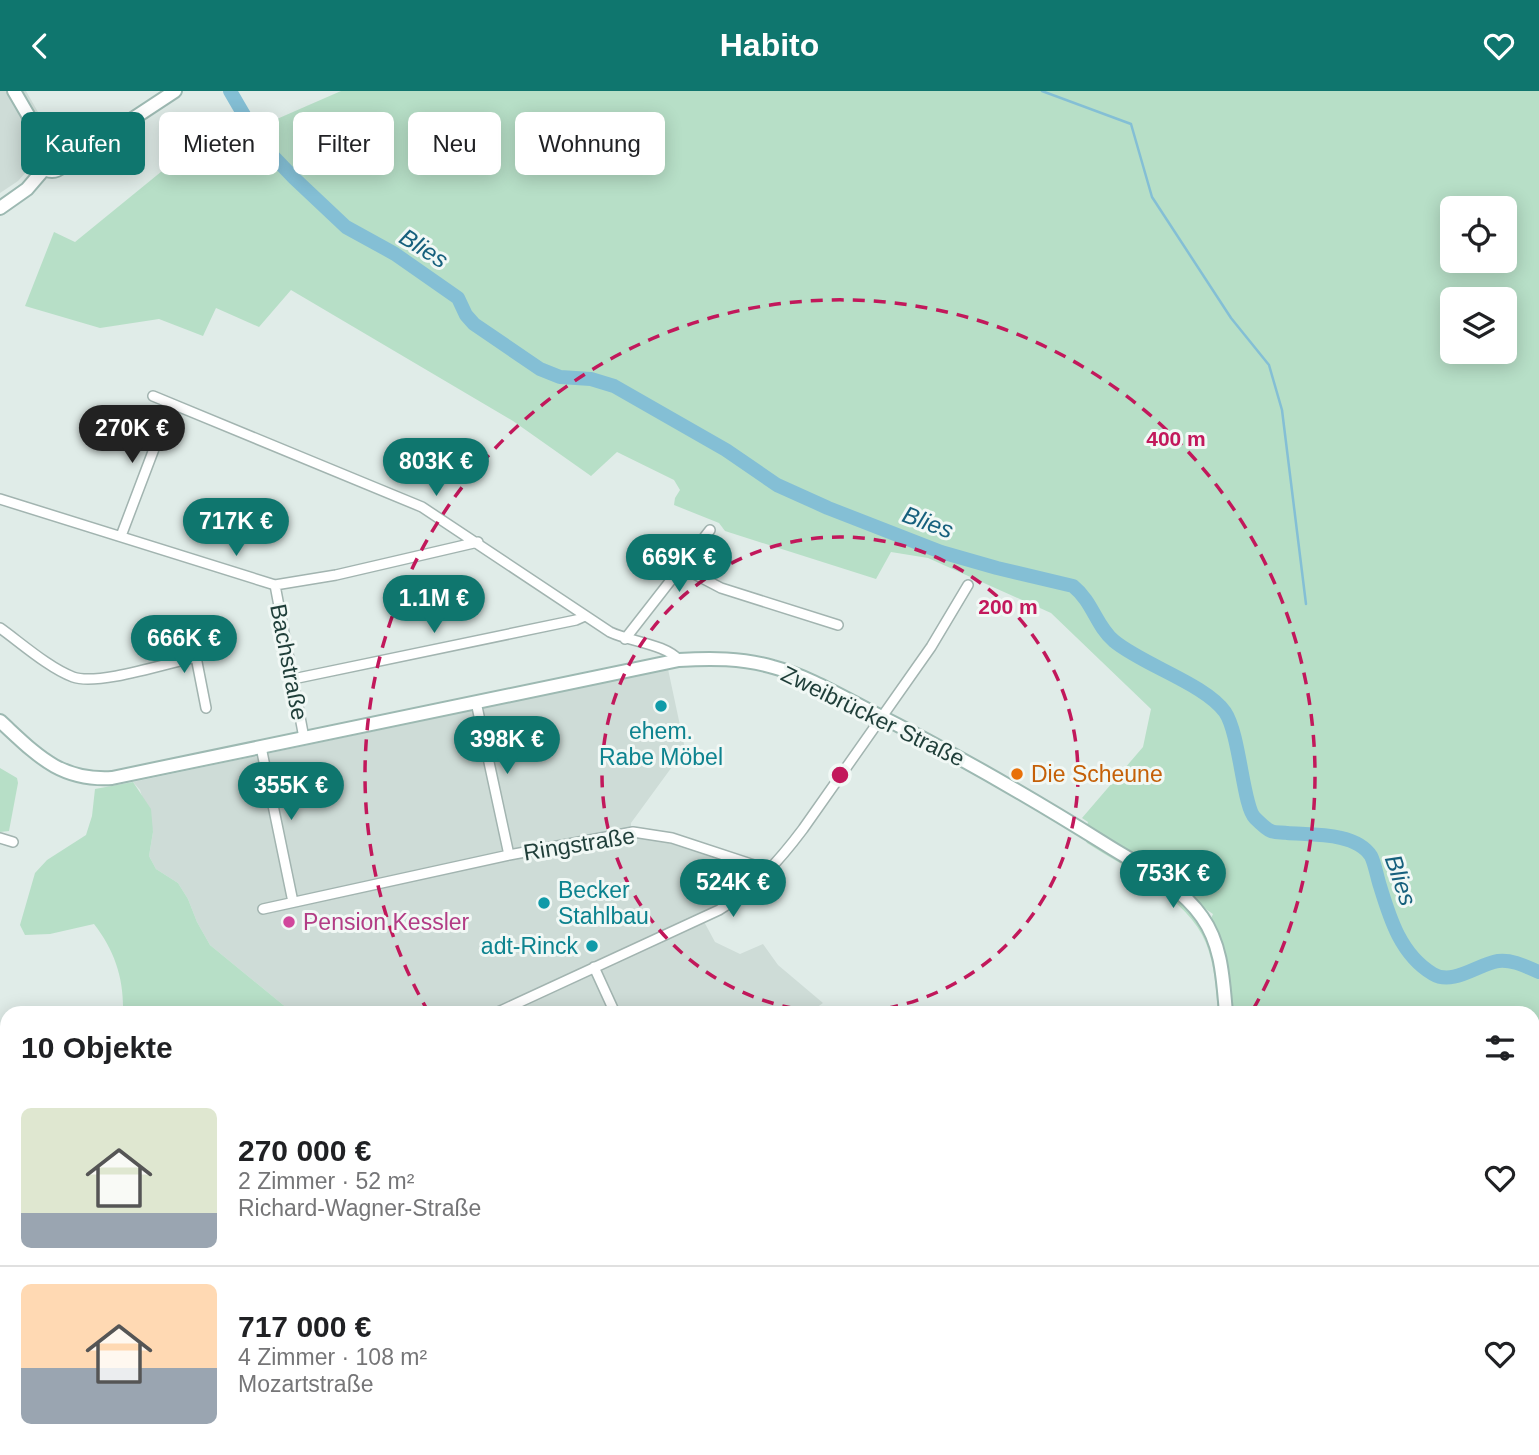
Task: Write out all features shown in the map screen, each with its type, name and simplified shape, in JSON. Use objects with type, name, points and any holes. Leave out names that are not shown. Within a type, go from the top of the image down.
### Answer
[{"type":"street","points":[[14,91],[26,112]]},
{"type":"street","points":[[143,112],[175,91]]},
{"type":"street","points":[[0,208],[27,189],[39,175]]},
{"type":"street","points":[[153,396],[422,507],[585,616],[625,639],[663,648],[679,660]]},
{"type":"street","points":[[121,536],[171,404]]},
{"type":"street","points":[[0,499],[275,585],[336,575],[478,542]]},
{"type":"street","points":[[625,639],[710,530]]},
{"type":"street","points":[[681,567],[721,588],[838,625]]},
{"type":"street","name":"Bachstraße","points":[[275,585],[304,738]]},
{"type":"street","points":[[511,1006],[719,910],[739,898],[769,870],[803,829],[931,647],[968,585]]},
{"type":"street","points":[[293,679],[585,616]]},
{"type":"street","points":[[0,628],[64,673],[82,679],[108,677],[196,657]]},
{"type":"street","points":[[196,640],[196,657],[206,708]]},
{"type":"street","name":"Zweibrücker Straße","points":[[0,721],[51,765],[73,775],[94,779],[112,778],[679,660],[723,658],[775,667],[881,716],[999,780],[1170,886],[1202,917],[1210,930],[1219,955],[1225,1006]]},
{"type":"street","name":"Ringstraße","points":[[477,702],[509,855]]},
{"type":"street","points":[[261,747],[293,902]]},
{"type":"street","name":"Ringstraße","points":[[263,909],[509,855],[633,832],[672,838],[769,870]]},
{"type":"street","points":[[0,838],[13,842]]},
{"type":"street","points":[[594,967],[612,1006]]},
{"type":"shaded area","points":[[0,91],[26,91],[38,112],[21,112],[21,175],[23,175],[0,193]]},
{"type":"shaded area","points":[[668,669],[685,749],[631,823],[631,837],[650,837],[746,869],[750,874],[749,881],[732,897],[701,916],[715,942],[740,954],[763,944],[778,965],[823,1003],[819,1006],[284,1006],[210,945],[178,883],[156,869],[149,856],[153,832],[140,790],[133,782]]},
{"type":"green space","points":[[341,91],[1539,91],[1539,1006],[1228,1006],[1210,921],[1213,914],[1086,828],[1088,822],[1082,818],[1143,747],[1151,709],[1051,613],[928,558],[891,552],[876,579],[725,531],[719,523],[674,505],[680,490],[674,480],[617,452],[591,476],[513,421],[291,290],[259,327],[216,308],[203,336],[159,319],[100,328],[25,306],[54,232],[75,242],[159,174],[279,175],[279,118]]},
{"type":"green space","points":[[0,768],[17,778],[18,783],[9,831],[0,832]]},
{"type":"green space","points":[[133,782],[151,809],[153,832],[149,856],[156,869],[178,883],[210,945],[284,1006],[123,1006],[117,966],[108,945],[94,924],[50,934],[25,935],[20,925],[35,873],[47,860],[86,835],[92,816],[95,789]]},
{"type":"green space","points":[[1083,836],[1138,868],[1188,908],[1211,943],[1216,960],[1221,1006],[1217,1006],[1215,978],[1206,943],[1185,912],[1171,898],[1137,874],[1087,843]]},
{"type":"waterway","name":"Blies","points":[[230,91],[255,134],[271,154],[346,227],[395,254],[458,298],[474,324],[540,369],[560,377],[591,379],[614,386],[726,450],[777,485],[828,508],[941,552],[1073,586],[1114,641],[1203,692],[1225,712],[1234,736],[1247,800],[1255,818],[1267,829],[1273,832],[1332,836],[1364,848],[1371,856],[1398,935],[1413,957],[1433,974],[1441,977],[1457,976],[1498,961],[1509,961],[1539,972]]},
{"type":"waterway","points":[[1042,91],[1131,124],[1152,197],[1231,318],[1269,365],[1282,410],[1306,604]]},
{"type":"place","name":"ehem. Rabe Möbel","points":[[661,706]]},
{"type":"place","name":"Die Scheune","points":[[1017,774]]},
{"type":"place","name":"Becker Stahlbau","points":[[544,903]]},
{"type":"place","name":"Pension Kessler","points":[[289,922]]},
{"type":"place","name":"adt-Rinck","points":[[592,946]]}]
